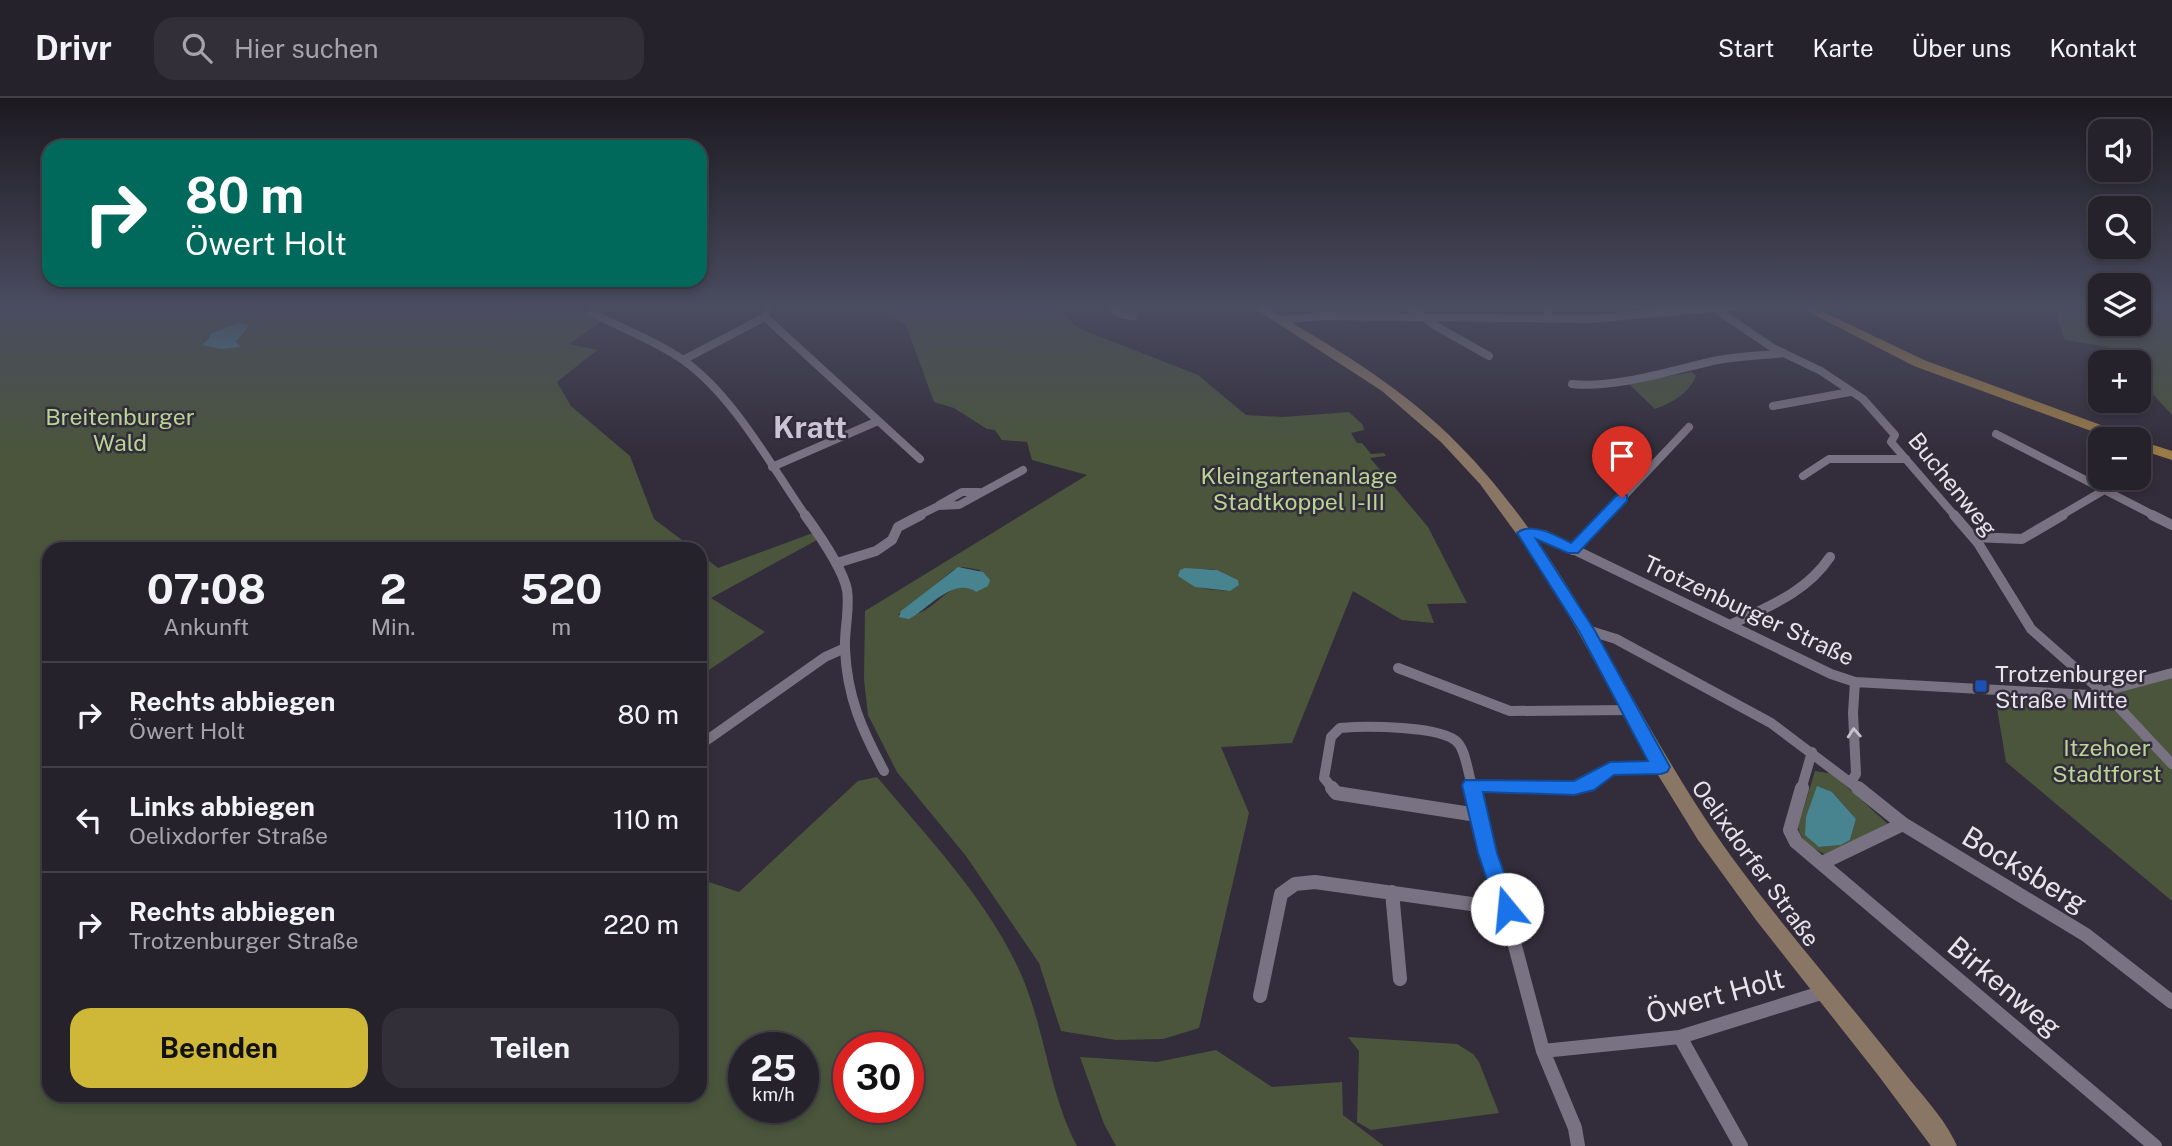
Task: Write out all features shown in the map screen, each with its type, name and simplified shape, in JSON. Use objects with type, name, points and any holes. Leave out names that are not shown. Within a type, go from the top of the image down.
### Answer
[{"type":"main road","points":[[1903,355],[2093,427]]},
{"type":"main road","points":[[2151,449],[2172,456]]},
{"type":"street","points":[[673,355],[683,360],[724,399],[837,563],[848,597],[845,648],[849,692],[854,709],[884,771]]},
{"type":"street","points":[[683,360],[693,355]]},
{"type":"street","points":[[806,355],[920,459]]},
{"type":"street","name":"Oelixdorfer Straße","points":[[1338,355],[1406,404],[1473,469],[1524,533],[1587,631],[1661,767],[1744,891],[1945,1146]]},
{"type":"street","points":[[1572,384],[1595,387],[1659,372],[1693,368],[1707,362],[1768,355]]},
{"type":"street","name":"Buchenweg","points":[[1788,355],[1821,371],[1863,399],[1895,435],[1891,442],[1973,537],[2031,629],[2114,702],[2172,764]]},
{"type":"street","points":[[1773,406],[1850,392]]},
{"type":"street","points":[[772,467],[878,421]]},
{"type":"street","points":[[1573,550],[1689,427]]},
{"type":"street","points":[[1996,434],[2088,480]]},
{"type":"street","points":[[1803,476],[1829,458],[1906,459]]},
{"type":"street","points":[[837,563],[876,551],[892,540],[898,527],[938,506],[959,505],[1023,470]]},
{"type":"street","points":[[1973,537],[2022,539],[2104,490]]},
{"type":"street","points":[[2107,490],[2124,502],[2172,525]]},
{"type":"street","name":"Trotzenburger Straße","points":[[1524,533],[1544,536],[1831,674],[1855,682],[2082,695],[2102,693],[2172,673]]},
{"type":"street","points":[[1730,625],[1793,593],[1821,570],[1830,557]]},
{"type":"street","name":"Bocksberg","points":[[1587,631],[1616,639],[1733,700],[1812,752],[1903,824],[2086,935],[2172,1002]]},
{"type":"street","points":[[707,736],[825,657],[845,648]]},
{"type":"street","points":[[1398,668],[1510,711],[1629,710]]},
{"type":"street","points":[[1851,782],[1856,774],[1853,713],[1855,682]]},
{"type":"street","points":[[1477,815],[1336,793],[1324,778],[1331,737],[1335,730],[1357,726],[1443,734],[1459,744],[1472,785],[1477,815],[1507,909],[1529,1009],[1575,1128],[1578,1146]]},
{"type":"street","name":"Birkenweg","points":[[1812,752],[1790,830],[1796,842],[2155,1146]]},
{"type":"street","points":[[1472,785],[1574,788],[1587,785],[1610,768],[1661,767]]},
{"type":"street","points":[[1822,863],[1903,824]]},
{"type":"street","points":[[1260,996],[1281,894],[1295,884],[1315,882],[1507,909]]},
{"type":"street","points":[[1392,892],[1400,979]]},
{"type":"street","name":"Öwert Holt","points":[[1543,1051],[1680,1037],[1824,992]]},
{"type":"street","points":[[1680,1037],[1741,1146]]},
{"type":"green space","name":"Breitenburger Wald","points":[[0,355],[591,355],[557,382],[571,406],[630,456],[654,519],[685,542],[42,542],[42,1102],[707,1102],[707,881],[739,892],[858,781],[877,777],[975,895],[1007,947],[1029,995],[1053,1083],[1077,1146],[0,1146]]},
{"type":"green space","name":"Kleingartenanlage Stadtkoppel I-III","points":[[917,355],[1147,355],[1198,375],[1246,415],[1283,417],[1349,412],[1363,425],[1364,430],[1351,433],[1357,443],[1362,443],[1371,454],[1384,453],[1386,456],[1370,458],[1428,527],[1467,603],[1427,604],[1434,623],[1402,620],[1353,591],[1292,743],[1221,747],[1249,813],[1199,1028],[1163,1039],[1116,1040],[1061,1031],[1039,963],[966,856],[897,772],[868,715],[864,680],[865,611],[1087,475],[1032,460],[1027,442],[1002,440],[995,430],[987,429],[954,408],[934,402]],"holes":[[[963,567],[980,570],[976,592],[967,588],[952,590],[924,611],[898,615],[953,570]],[[1182,569],[1213,569],[1238,580],[1239,585],[1229,591],[1201,588],[1189,581]]]},
{"type":"green space","points":[[2151,355],[2172,355],[2172,415],[2151,392]]},
{"type":"green space","points":[[1692,372],[1696,376],[1684,392],[1655,409],[1628,383]]},
{"type":"green space","points":[[813,533],[817,540],[711,598],[765,632],[707,671],[707,559],[718,568]]},
{"type":"green space","name":"Itzehoer Stadtforst","points":[[2172,675],[2172,901],[2006,762],[1995,696],[2092,697]]},
{"type":"green space","points":[[1815,771],[1833,774],[1890,826],[1825,854],[1808,844],[1798,827]],"holes":[[[1832,792],[1856,819],[1850,840],[1841,845],[1819,847]]]},
{"type":"green space","points":[[1348,1037],[1457,1044],[1473,1054],[1479,1062],[1499,1113],[1371,1130],[1357,1122],[1359,1051]]},
{"type":"green space","points":[[1216,1050],[1272,1087],[1342,1082],[1343,1115],[1384,1146],[1116,1146],[1104,1124],[1080,1057],[1157,1062]]},
{"type":"water","points":[[958,567],[983,572],[990,580],[988,586],[976,592],[968,588],[950,591],[909,619],[899,617],[901,611]]},
{"type":"water","points":[[1180,570],[1217,570],[1238,580],[1239,585],[1230,591],[1195,587],[1178,576]]},
{"type":"water","points":[[1817,786],[1832,792],[1856,819],[1850,840],[1841,845],[1819,847],[1805,835],[1806,817]]},
{"type":"place","name":"Trotzenburger Straße Mitte","points":[[1981,686]]},
{"type":"district","name":"Kratt","points":[[810,427]]},
{"type":"route","points":[[1507,909],[1477,815],[1472,785],[1565,789],[1587,785],[1610,768],[1661,767],[1587,631],[1553,574],[1524,533],[1544,536],[1573,550],[1622,498]]}]
